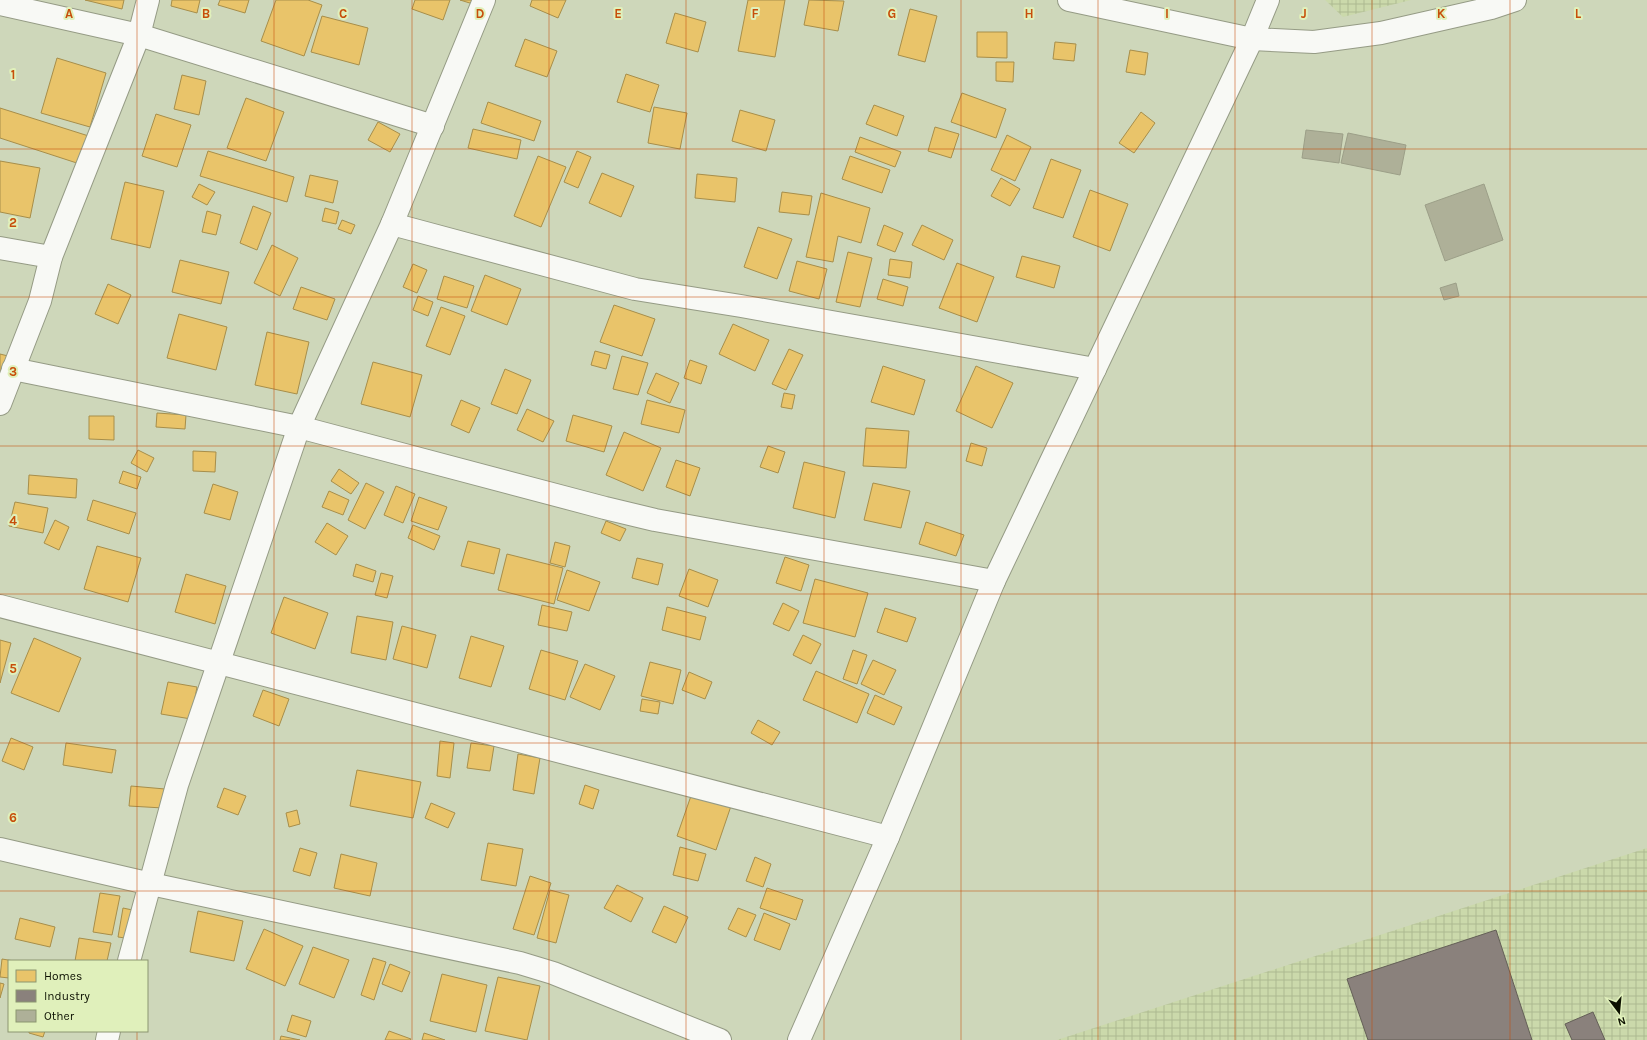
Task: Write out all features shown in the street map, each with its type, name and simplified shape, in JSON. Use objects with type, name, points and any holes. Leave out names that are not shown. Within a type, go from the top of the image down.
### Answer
[{"type":"street","points":[[0,404],[40,301],[51,257],[139,35],[148,0]]},
{"type":"street","points":[[129,960],[177,785],[298,427],[392,224],[484,0]]},
{"type":"street","points":[[1069,0],[1252,40],[1314,42],[1381,33],[1491,8],[1514,0]]},
{"type":"street","points":[[799,1040],[888,837],[994,581],[1252,40],[1268,0]]},
{"type":"street","points":[[0,4],[139,35],[433,126]]},
{"type":"street","points":[[392,224],[634,289],[741,306],[1095,369]]},
{"type":"street","points":[[0,248],[51,257]]},
{"type":"street","points":[[13,369],[298,427],[605,508],[656,520],[994,581]]},
{"type":"street","points":[[0,606],[888,837]]},
{"type":"street","points":[[0,849],[151,884],[527,965],[553,973],[720,1040]]},
{"type":"shaded area","points":[[1325,0],[1411,0],[1343,17]]},
{"type":"shaded area","points":[[1647,848],[1647,1040],[1057,1040]]},
{"type":"building: Homes","points":[[85,0],[124,0],[122,9]]},
{"type":"building: Homes","points":[[172,0],[200,0],[197,13],[171,6]]},
{"type":"building: Homes","points":[[220,0],[249,0],[245,13],[218,5]]},
{"type":"building: Homes","points":[[276,0],[308,0],[322,5],[304,56],[261,41]]},
{"type":"building: Homes","points":[[415,0],[450,0],[443,20],[412,9]]},
{"type":"building: Homes","points":[[460,0],[474,0],[473,4]]},
{"type":"building: Homes","points":[[532,0],[566,0],[558,18],[530,6]]},
{"type":"building: Homes","points":[[748,0],[785,0],[775,57],[738,51]]},
{"type":"building: Homes","points":[[809,0],[844,1],[838,31],[804,25]]},
{"type":"building: Homes","points":[[910,9],[937,16],[925,62],[898,55]]},
{"type":"building: Homes","points":[[675,13],[706,22],[698,52],[666,43]]},
{"type":"building: Homes","points":[[322,16],[368,28],[359,65],[311,52]]},
{"type":"building: Homes","points":[[977,32],[1007,32],[1007,58],[977,57]]},
{"type":"building: Homes","points":[[525,39],[557,51],[547,77],[515,66]]},
{"type":"building: Homes","points":[[1055,42],[1076,44],[1074,61],[1053,59]]},
{"type":"building: Homes","points":[[1130,50],[1148,53],[1145,75],[1126,72]]},
{"type":"building: Homes","points":[[57,58],[106,73],[90,127],[41,113]]},
{"type":"building: Homes","points":[[996,62],[1014,62],[1013,82],[996,81]]},
{"type":"building: Homes","points":[[626,74],[659,85],[650,112],[617,102]]},
{"type":"building: Homes","points":[[182,75],[206,81],[199,115],[174,109]]},
{"type":"building: Homes","points":[[962,93],[1006,109],[996,138],[951,122]]},
{"type":"building: Homes","points":[[246,98],[284,112],[266,161],[227,148]]},
{"type":"building: Homes","points":[[488,102],[541,121],[534,141],[481,123]]},
{"type":"building: Homes","points":[[874,105],[904,116],[897,136],[866,124]]},
{"type":"building: Homes","points":[[654,107],[687,113],[680,149],[648,143]]},
{"type":"building: Homes","points":[[0,108],[95,138],[86,166],[0,138]]},
{"type":"building: Homes","points":[[740,110],[775,120],[766,151],[732,141]]},
{"type":"building: Homes","points":[[1141,112],[1155,123],[1134,153],[1119,143]]},
{"type":"building: Homes","points":[[156,114],[191,125],[177,167],[142,156]]},
{"type":"building: Homes","points":[[378,122],[400,134],[390,152],[368,140]]},
{"type":"building: Homes","points":[[935,127],[959,134],[951,158],[928,151]]},
{"type":"building: Homes","points":[[473,129],[521,140],[517,159],[468,148]]},
{"type":"building: Homes","points":[[1007,135],[1031,147],[1015,181],[991,170]]},
{"type":"building: Homes","points":[[860,137],[901,152],[895,167],[855,152]]},
{"type":"building: Homes","points":[[208,151],[294,177],[287,202],[200,176]]},
{"type":"building: Homes","points":[[577,151],[591,157],[578,188],[564,182]]},
{"type":"building: Homes","points":[[538,156],[566,167],[541,227],[514,216]]},
{"type":"building: Homes","points":[[850,156],[890,170],[882,193],[842,179]]},
{"type":"building: Homes","points":[[1051,159],[1081,170],[1063,218],[1033,208]]},
{"type":"building: Homes","points":[[0,161],[40,168],[30,218],[0,212]]},
{"type":"building: Homes","points":[[602,173],[634,186],[621,217],[589,203]]},
{"type":"building: Homes","points":[[697,174],[737,178],[735,202],[695,198]]},
{"type":"building: Homes","points":[[310,175],[338,181],[333,203],[305,196]]},
{"type":"building: Homes","points":[[1001,178],[1020,189],[1010,206],[991,196]]},
{"type":"building: Homes","points":[[125,182],[164,191],[150,248],[111,239]]},
{"type":"building: Homes","points":[[199,184],[215,192],[207,205],[192,197]]},
{"type":"building: Homes","points":[[1090,190],[1128,204],[1110,251],[1073,237]]},
{"type":"building: Homes","points":[[782,192],[812,196],[809,215],[779,212]]},
{"type":"building: Homes","points":[[821,193],[870,208],[861,243],[838,236],[833,262],[806,257]]},
{"type":"building: Homes","points":[[253,206],[271,213],[257,250],[240,243]]},
{"type":"building: Homes","points":[[325,208],[339,212],[336,224],[322,221]]},
{"type":"building: Homes","points":[[207,211],[221,215],[216,235],[202,232]]},
{"type":"building: Homes","points":[[342,220],[355,225],[351,234],[338,229]]},
{"type":"building: Homes","points":[[884,225],[903,233],[895,252],[877,245]]},
{"type":"building: Homes","points":[[922,225],[953,240],[944,260],[912,245]]},
{"type":"building: Homes","points":[[758,227],[792,239],[777,279],[744,267]]},
{"type":"building: Homes","points":[[272,245],[298,258],[280,296],[254,283]]},
{"type":"building: Homes","points":[[848,252],[872,258],[860,307],[836,302]]},
{"type":"building: Homes","points":[[1022,256],[1060,266],[1054,288],[1016,277]]},
{"type":"building: Homes","points":[[890,259],[912,262],[910,278],[888,275]]},
{"type":"building: Homes","points":[[180,260],[229,272],[221,304],[172,292]]},
{"type":"building: Homes","points":[[797,261],[827,269],[819,299],[789,291]]},
{"type":"building: Homes","points":[[957,263],[994,277],[977,322],[939,308]]},
{"type":"building: Homes","points":[[413,264],[427,270],[417,293],[403,287]]},
{"type":"building: Homes","points":[[485,275],[521,289],[507,325],[471,311]]},
{"type":"building: Homes","points":[[444,276],[474,286],[467,308],[437,299]]},
{"type":"building: Homes","points":[[883,279],[908,287],[903,306],[877,299]]},
{"type":"building: Homes","points":[[108,284],[131,295],[118,324],[95,314]]},
{"type":"building: Homes","points":[[301,287],[335,299],[327,320],[293,309]]},
{"type":"building: Homes","points":[[418,296],[433,302],[428,316],[413,310]]},
{"type":"building: Homes","points":[[614,305],[655,319],[642,356],[600,342]]},
{"type":"building: Homes","points":[[441,307],[465,316],[450,355],[426,346]]},
{"type":"building: Homes","points":[[179,314],[227,327],[216,370],[167,358]]},
{"type":"building: Homes","points":[[733,324],[769,340],[755,371],[719,354]]},
{"type":"building: Homes","points":[[267,332],[309,342],[297,394],[255,385]]},
{"type":"building: Homes","points":[[789,349],[803,355],[786,390],[772,384]]},
{"type":"building: Homes","points":[[595,351],[610,355],[606,369],[591,365]]},
{"type":"building: Homes","points":[[0,354],[8,356],[0,379]]},
{"type":"building: Homes","points":[[622,356],[648,363],[638,395],[613,389]]},
{"type":"building: Homes","points":[[690,360],[707,366],[701,384],[684,378]]},
{"type":"building: Homes","points":[[373,362],[422,375],[410,417],[361,404]]},
{"type":"building: Homes","points":[[883,366],[925,380],[914,415],[871,402]]},
{"type":"building: Homes","points":[[976,366],[1013,383],[992,428],[956,411]]},
{"type":"building: Homes","points":[[505,369],[531,380],[517,414],[491,404]]},
{"type":"building: Homes","points":[[656,373],[679,383],[670,403],[647,393]]},
{"type":"building: Homes","points":[[784,393],[795,395],[792,409],[781,407]]},
{"type":"building: Homes","points":[[461,400],[480,408],[469,433],[451,425]]},
{"type":"building: Homes","points":[[647,400],[685,410],[679,433],[641,424]]},
{"type":"building: Homes","points":[[527,409],[554,421],[543,442],[517,430]]},
{"type":"building: Homes","points":[[157,413],[186,415],[185,429],[156,427]]},
{"type":"building: Homes","points":[[573,415],[612,426],[604,452],[566,441]]},
{"type":"building: Homes","points":[[89,416],[114,416],[114,440],[89,439]]},
{"type":"building: Homes","points":[[866,428],[909,431],[906,468],[863,466]]},
{"type":"building: Homes","points":[[624,432],[661,448],[643,491],[606,475]]},
{"type":"building: Homes","points":[[971,443],[987,448],[982,466],[966,461]]},
{"type":"building: Homes","points":[[768,446],[785,452],[778,473],[760,467]]},
{"type":"building: Homes","points":[[138,450],[154,458],[147,472],[131,463]]},
{"type":"building: Homes","points":[[193,451],[216,452],[215,472],[193,471]]},
{"type":"building: Homes","points":[[676,460],[700,468],[690,496],[666,487]]},
{"type":"building: Homes","points":[[804,462],[845,472],[835,518],[793,508]]},
{"type":"building: Homes","points":[[339,469],[359,483],[351,494],[331,481]]},
{"type":"building: Homes","points":[[123,471],[141,477],[137,489],[119,483]]},
{"type":"building: Homes","points":[[29,475],[77,479],[76,498],[28,494]]},
{"type":"building: Homes","points":[[366,483],[384,492],[365,529],[348,520]]},
{"type":"building: Homes","points":[[873,483],[910,491],[901,528],[864,520]]},
{"type":"building: Homes","points":[[213,484],[238,492],[230,520],[204,513]]},
{"type":"building: Homes","points":[[396,486],[415,494],[403,523],[384,515]]},
{"type":"building: Homes","points":[[329,491],[349,500],[343,515],[322,507]]},
{"type":"building: Homes","points":[[419,497],[447,507],[438,530],[411,521]]},
{"type":"building: Homes","points":[[93,500],[136,513],[129,534],[87,520]]},
{"type":"building: Homes","points":[[15,502],[48,508],[43,533],[9,526]]},
{"type":"building: Homes","points":[[55,520],[69,527],[59,550],[44,543]]},
{"type":"building: Homes","points":[[606,521],[626,529],[620,541],[601,533]]},
{"type":"building: Homes","points":[[926,522],[964,535],[956,556],[919,544]]},
{"type":"building: Homes","points":[[327,523],[348,536],[336,555],[315,542]]},
{"type":"building: Homes","points":[[413,525],[440,536],[434,550],[408,538]]},
{"type":"building: Homes","points":[[468,541],[500,549],[494,574],[461,566]]},
{"type":"building: Homes","points":[[555,542],[570,546],[565,567],[550,563]]},
{"type":"building: Homes","points":[[97,546],[141,558],[128,602],[84,589]]},
{"type":"building: Homes","points":[[507,554],[563,568],[554,604],[498,590]]},
{"type":"building: Homes","points":[[785,557],[809,565],[801,591],[776,583]]},
{"type":"building: Homes","points":[[637,558],[663,564],[658,585],[632,578]]},
{"type":"building: Homes","points":[[356,564],[376,571],[373,582],[353,576]]},
{"type":"building: Homes","points":[[689,569],[718,580],[708,607],[679,596]]},
{"type":"building: Homes","points":[[567,570],[600,582],[589,611],[557,600]]},
{"type":"building: Homes","points":[[381,573],[393,576],[387,598],[375,595]]},
{"type":"building: Homes","points":[[186,574],[226,586],[215,624],[175,612]]},
{"type":"building: Homes","points":[[815,579],[868,593],[855,637],[803,623]]},
{"type":"building: Homes","points":[[284,597],[328,613],[315,649],[271,633]]},
{"type":"building: Homes","points":[[783,603],[799,611],[789,631],[773,624]]},
{"type":"building: Homes","points":[[542,605],[572,612],[567,631],[538,625]]},
{"type":"building: Homes","points":[[667,607],[706,617],[700,640],[662,630]]},
{"type":"building: Homes","points":[[885,608],[916,618],[907,642],[877,632]]},
{"type":"building: Homes","points":[[357,616],[393,622],[386,660],[351,653]]},
{"type":"building: Homes","points":[[402,626],[436,635],[427,668],[393,659]]},
{"type":"building: Homes","points":[[803,635],[821,644],[811,664],[793,655]]},
{"type":"building: Homes","points":[[471,636],[504,646],[491,687],[459,678]]},
{"type":"building: Homes","points":[[34,638],[81,658],[59,712],[11,693]]},
{"type":"building: Homes","points":[[0,640],[11,643],[0,683]]},
{"type":"building: Homes","points":[[541,650],[578,661],[565,700],[529,689]]},
{"type":"building: Homes","points":[[853,650],[867,655],[857,684],[843,679]]},
{"type":"building: Homes","points":[[873,660],[896,670],[884,695],[861,684]]},
{"type":"building: Homes","points":[[650,662],[681,670],[673,704],[641,696]]},
{"type":"building: Homes","points":[[585,664],[615,676],[600,710],[570,697]]},
{"type":"building: Homes","points":[[816,671],[869,694],[857,723],[803,700]]},
{"type":"building: Homes","points":[[689,672],[712,682],[705,699],[682,690]]},
{"type":"building: Homes","points":[[168,682],[197,687],[191,719],[161,714]]},
{"type":"building: Homes","points":[[263,690],[289,699],[279,726],[253,716]]},
{"type":"building: Homes","points":[[875,695],[902,707],[894,725],[867,713]]},
{"type":"building: Homes","points":[[642,699],[660,702],[658,714],[640,711]]},
{"type":"building: Homes","points":[[758,720],[780,732],[772,745],[751,733]]},
{"type":"building: Homes","points":[[11,738],[33,747],[24,770],[2,761]]},
{"type":"building: Homes","points":[[440,741],[454,743],[450,778],[437,776]]},
{"type":"building: Homes","points":[[66,743],[116,750],[112,773],[63,765]]},
{"type":"building: Homes","points":[[471,743],[494,746],[490,771],[467,768]]},
{"type":"building: Homes","points":[[518,754],[540,758],[534,794],[513,790]]},
{"type":"building: Homes","points":[[357,770],[421,782],[413,818],[350,806]]},
{"type":"building: Homes","points":[[585,785],[599,790],[593,809],[579,804]]},
{"type":"building: Homes","points":[[131,786],[165,789],[163,808],[129,806]]},
{"type":"building: Homes","points":[[224,788],[246,796],[238,815],[217,807]]},
{"type":"building: Homes","points":[[692,793],[731,806],[716,850],[677,836]]},
{"type":"building: Homes","points":[[431,803],[455,813],[448,828],[425,818]]},
{"type":"building: Homes","points":[[297,810],[300,824],[289,827],[286,813]]},
{"type":"building: Homes","points":[[488,843],[523,849],[516,886],[481,880]]},
{"type":"building: Homes","points":[[680,847],[706,854],[698,881],[673,875]]},
{"type":"building: Homes","points":[[300,848],[317,853],[310,876],[293,871]]},
{"type":"building: Homes","points":[[341,854],[377,863],[370,896],[334,888]]},
{"type":"building: Homes","points":[[755,857],[771,864],[763,887],[746,881]]},
{"type":"building: Homes","points":[[530,876],[551,883],[534,935],[513,929]]},
{"type":"building: Homes","points":[[617,885],[643,898],[631,922],[604,908]]},
{"type":"building: Homes","points":[[767,888],[803,900],[796,920],[760,908]]},
{"type":"building: Homes","points":[[550,890],[569,895],[556,943],[537,938]]},
{"type":"building: Homes","points":[[100,893],[120,896],[112,935],[93,932]]},
{"type":"building: Homes","points":[[664,906],[688,917],[676,943],[652,932]]},
{"type":"building: Homes","points":[[123,908],[137,911],[132,939],[118,937]]},
{"type":"building: Homes","points":[[738,908],[756,915],[746,937],[728,929]]},
{"type":"building: Homes","points":[[198,911],[243,921],[234,961],[190,952]]},
{"type":"building: Homes","points":[[764,913],[790,924],[780,950],[754,940]]},
{"type":"building: Homes","points":[[20,918],[55,927],[50,947],[15,939]]},
{"type":"building: Homes","points":[[264,929],[303,946],[285,986],[246,969]]},
{"type":"building: Homes","points":[[79,938],[111,943],[107,960],[75,960]]},
{"type":"building: Homes","points":[[313,947],[349,960],[334,998],[299,984]]},
{"type":"building: Homes","points":[[373,958],[386,962],[374,1000],[361,995]]},
{"type":"building: Homes","points":[[2,959],[8,960],[8,978],[0,977]]},
{"type":"building: Homes","points":[[390,964],[410,972],[402,992],[382,984]]},
{"type":"building: Homes","points":[[442,974],[487,985],[476,1032],[430,1021]]},
{"type":"building: Homes","points":[[498,977],[540,986],[527,1040],[485,1031]]},
{"type":"building: Homes","points":[[0,983],[4,984],[0,998]]},
{"type":"building: Homes","points":[[292,1015],[311,1021],[306,1037],[287,1031]]},
{"type":"building: Homes","points":[[389,1031],[411,1039],[385,1040]]},
{"type":"building: Homes","points":[[29,1032],[45,1032],[43,1037]]},
{"type":"building: Homes","points":[[424,1033],[445,1040],[422,1040]]},
{"type":"building: Homes","points":[[281,1036],[300,1040],[280,1040]]},
{"type":"building: Industry","points":[[1496,930],[1532,1040],[1368,1040],[1347,979]]},
{"type":"building: Industry","points":[[1593,1012],[1605,1040],[1572,1040],[1565,1024]]},
{"type":"building: Other","points":[[1306,130],[1343,134],[1339,163],[1302,158]]},
{"type":"building: Other","points":[[1348,133],[1406,145],[1400,175],[1341,163]]},
{"type":"building: Other","points":[[1484,184],[1503,240],[1445,261],[1425,205]]},
{"type":"building: Other","points":[[1456,283],[1459,296],[1444,300],[1440,288]]}]
